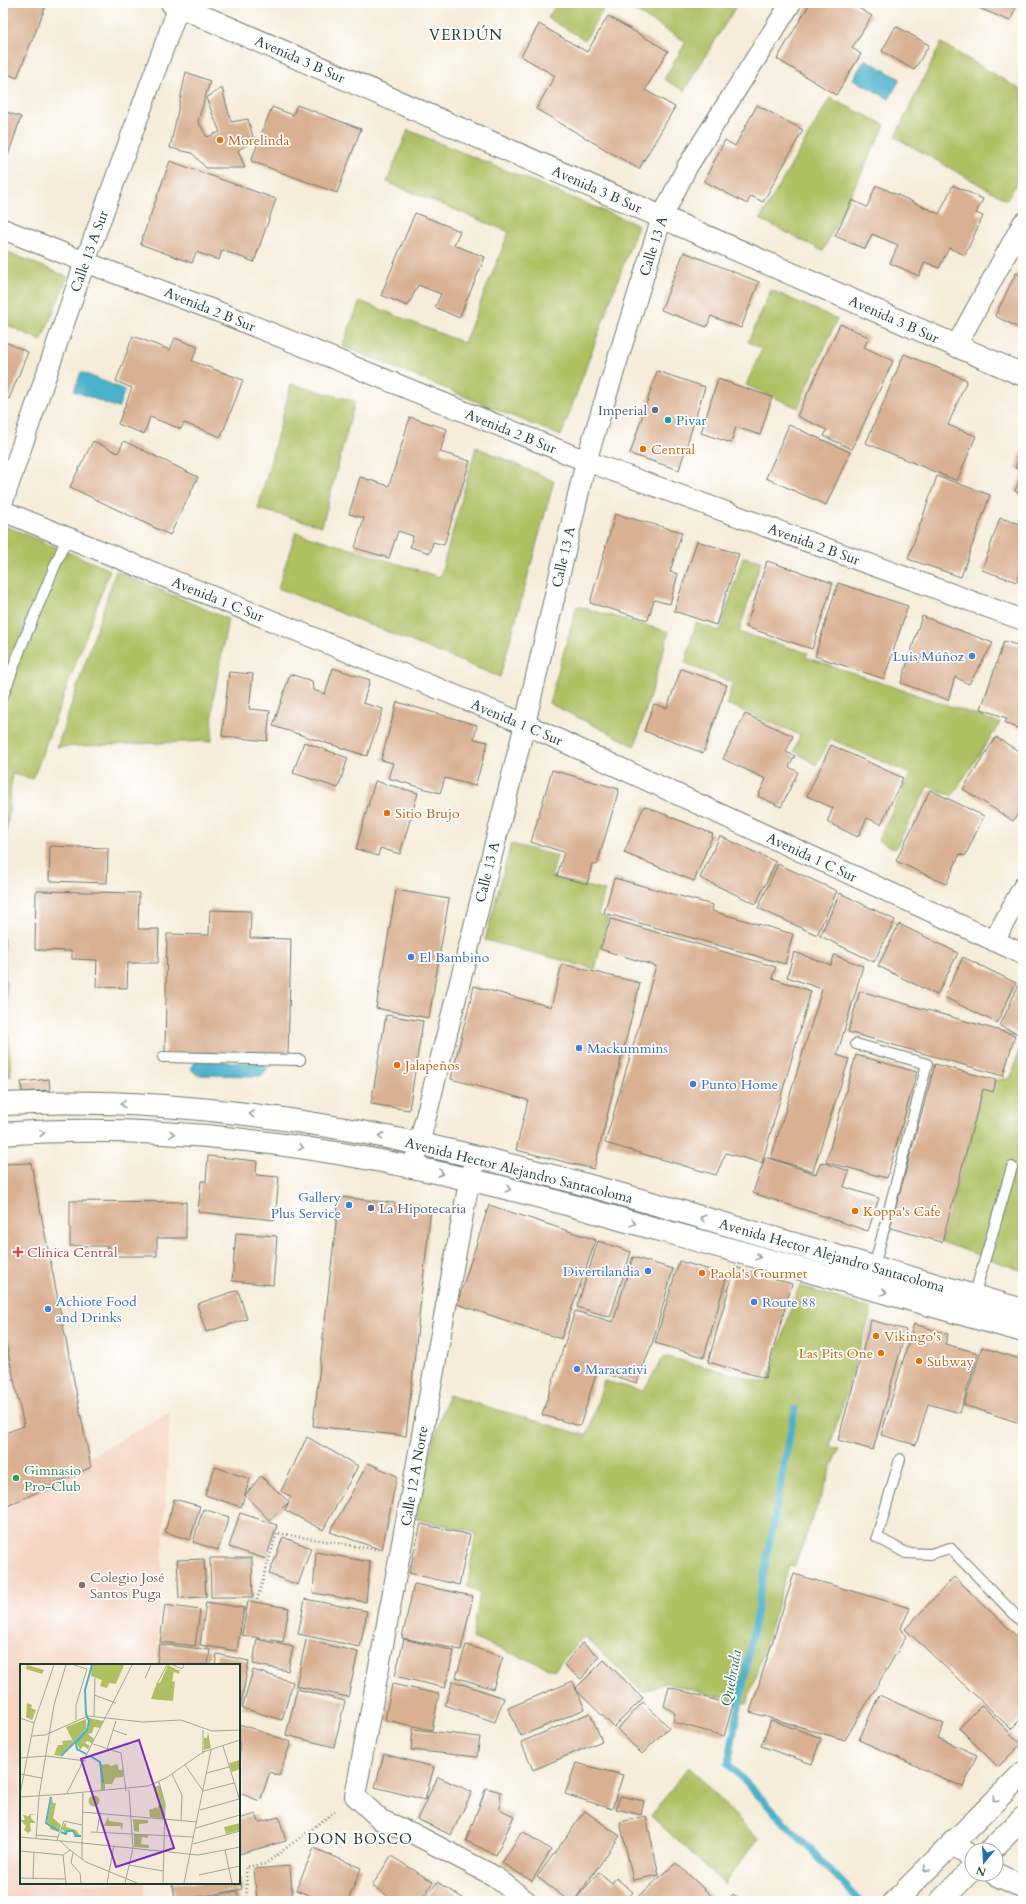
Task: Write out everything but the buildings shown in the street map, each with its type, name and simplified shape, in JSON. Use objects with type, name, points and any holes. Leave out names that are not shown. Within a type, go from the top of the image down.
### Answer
[{"type":"main road","name":"Avenida 3 B Sur","points":[[177,4],[1023,375]]},
{"type":"main road","name":"Avenida Hector Alejandro Santacoloma","points":[[3,1104],[67,1103],[147,1105],[231,1112],[298,1120],[419,1144],[476,1156],[600,1189],[1023,1310]]},
{"type":"main road","name":"Avenida Hector Alejandro Santacoloma","points":[[3,1134],[91,1131],[172,1134],[252,1140],[333,1152],[470,1179],[1023,1331]]},
{"type":"main road","points":[[895,1901],[953,1841],[1023,1773]]},
{"type":"main road","points":[[999,1842],[1023,1818]]},
{"type":"main road","points":[[953,1841],[964,1851]]},
{"type":"main road","points":[[941,1901],[964,1877]]},
{"type":"main road","points":[[1004,1878],[1023,1887]]},
{"type":"street","name":"Calle 13 A","points":[[413,1168],[525,724],[586,461],[662,217],[687,167],[790,3]]},
{"type":"street","name":"Calle 13 A Sur","points":[[3,501],[85,262],[177,4]]},
{"type":"street","points":[[956,346],[1023,223]]},
{"type":"street","name":"Avenida 2 B Sur","points":[[3,229],[85,262],[203,306],[586,461],[1023,620]]},
{"type":"street","name":"Avenida 1 C Sur","points":[[3,511],[525,724],[1023,954]]},
{"type":"street","points":[[994,941],[1023,887]]},
{"type":"street","name":"Calle 12 A Norte","points":[[355,1796],[470,1179],[476,1156]]},
{"type":"street","points":[[355,1796],[381,1820],[414,1834],[494,1876],[526,1901]]},
{"type":"lane","points":[[3,696],[21,647],[67,537]]},
{"type":"lane","points":[[856,1044],[927,1064],[874,1267]]},
{"type":"lane","points":[[163,1057],[300,1060]]},
{"type":"lane","points":[[974,1296],[1012,1167]]},
{"type":"lane","points":[[900,1459],[877,1537],[906,1553],[930,1554],[950,1548],[1023,1623]]},
{"type":"path","points":[[257,1600],[277,1533],[400,1553]]},
{"type":"path","points":[[247,1901],[246,1867],[265,1864],[355,1796]]},
{"type":"shaded area","name":"Colegio José Santos Puga","points":[[170,1412],[157,1664],[20,1664],[20,1884],[145,1884],[144,1901],[3,1901],[3,1505]]},
{"type":"green space","points":[[557,3],[607,3],[585,40],[548,18]]},
{"type":"green space","points":[[622,3],[738,3],[684,91],[664,79],[686,42]]},
{"type":"green space","points":[[941,43],[1023,91],[1023,171],[1007,200],[895,137]]},
{"type":"green space","points":[[830,98],[885,125],[823,251],[760,219]]},
{"type":"green space","points":[[408,130],[638,225],[561,436],[342,346],[360,301],[464,343],[509,232],[387,182]]},
{"type":"green space","points":[[3,250],[68,277],[41,341],[3,323]]},
{"type":"green space","points":[[771,290],[837,319],[798,408],[746,385],[762,349],[748,342]]},
{"type":"green space","points":[[291,384],[355,401],[322,526],[258,509]]},
{"type":"green space","points":[[476,447],[554,481],[500,677],[278,588],[296,532],[440,577]]},
{"type":"green space","points":[[6,526],[110,570],[33,779],[12,774],[3,876],[3,535]]},
{"type":"green space","points":[[743,557],[761,561],[739,632],[808,653],[805,657],[1000,723],[952,796],[928,786],[895,849],[878,840],[910,774],[831,739],[816,765],[794,751],[800,735],[727,704],[732,683],[685,663],[696,623],[720,631]]},
{"type":"green space","points":[[116,571],[228,619],[213,701],[212,741],[57,747]]},
{"type":"green space","points":[[577,606],[669,632],[635,746],[549,703]]},
{"type":"green space","points":[[511,844],[557,856],[551,877],[605,891],[598,915],[608,918],[595,969],[485,940]]},
{"type":"green space","points":[[3,937],[11,1076],[3,1077]]},
{"type":"green space","points":[[1021,1044],[1023,1045],[1023,1271],[942,1242],[983,1089],[993,1092],[996,1080],[1011,1078]]},
{"type":"green space","points":[[799,1286],[872,1309],[830,1446],[839,1449],[794,1567],[789,1566],[747,1704],[665,1683],[643,1692],[584,1636],[554,1670],[472,1638],[480,1594],[467,1586],[476,1533],[409,1517],[448,1395],[587,1436],[604,1381],[643,1391],[664,1356],[767,1383]]},
{"type":"green space","points":[[689,1767],[758,1839],[724,1884],[651,1816]]},
{"type":"water","points":[[865,59],[900,79],[889,99],[853,79]]},
{"type":"water","points":[[81,372],[125,390],[118,408],[74,391]]},
{"type":"water","points":[[196,1061],[263,1063],[268,1069],[261,1076],[197,1075],[190,1068]]},
{"type":"waterway","name":"Quebrada","points":[[795,1409],[728,1764],[860,1901]]},
{"type":"place","name":"Morelinda","points":[[220,140]]},
{"type":"place","name":"Imperial","points":[[655,410]]},
{"type":"place","name":"Pivar","points":[[668,420]]},
{"type":"place","name":"Central","points":[[643,449]]},
{"type":"place","name":"Luis Múñoz","points":[[972,656]]},
{"type":"place","name":"Sitio Brujo","points":[[387,813]]},
{"type":"place","name":"El Bambino","points":[[411,957]]},
{"type":"place","name":"Mackummins","points":[[579,1048]]},
{"type":"place","name":"Jalapeños","points":[[397,1065]]},
{"type":"place","name":"Punto Home","points":[[693,1084]]},
{"type":"place","name":"Gallery Plus Service","points":[[349,1205]]},
{"type":"place","name":"La Hipotecaria","points":[[371,1208]]},
{"type":"place","name":"Koppa's Cafe","points":[[855,1211]]},
{"type":"place","name":"Clínica Central","points":[[18,1252]]},
{"type":"place","name":"Divertilandia","points":[[648,1271]]},
{"type":"place","name":"Paola's Gourmet","points":[[702,1273]]},
{"type":"place","name":"Route 88","points":[[754,1302]]},
{"type":"place","name":"Achiote Food and Drinks","points":[[48,1309]]},
{"type":"place","name":"Vikingo's","points":[[876,1336]]},
{"type":"place","name":"Las Pits One","points":[[881,1353]]},
{"type":"place","name":"Subway","points":[[919,1361]]},
{"type":"place","name":"Maracativi","points":[[577,1369]]},
{"type":"place","name":"Gimnasio Pro-Club","points":[[16,1478]]},
{"type":"place","name":"Colegio José Santos Puga","points":[[82,1585]]},
{"type":"district","name":"VERDÚN","points":[[466,35]]},
{"type":"district","name":"DON BOSCO","points":[[360,1839]]}]
